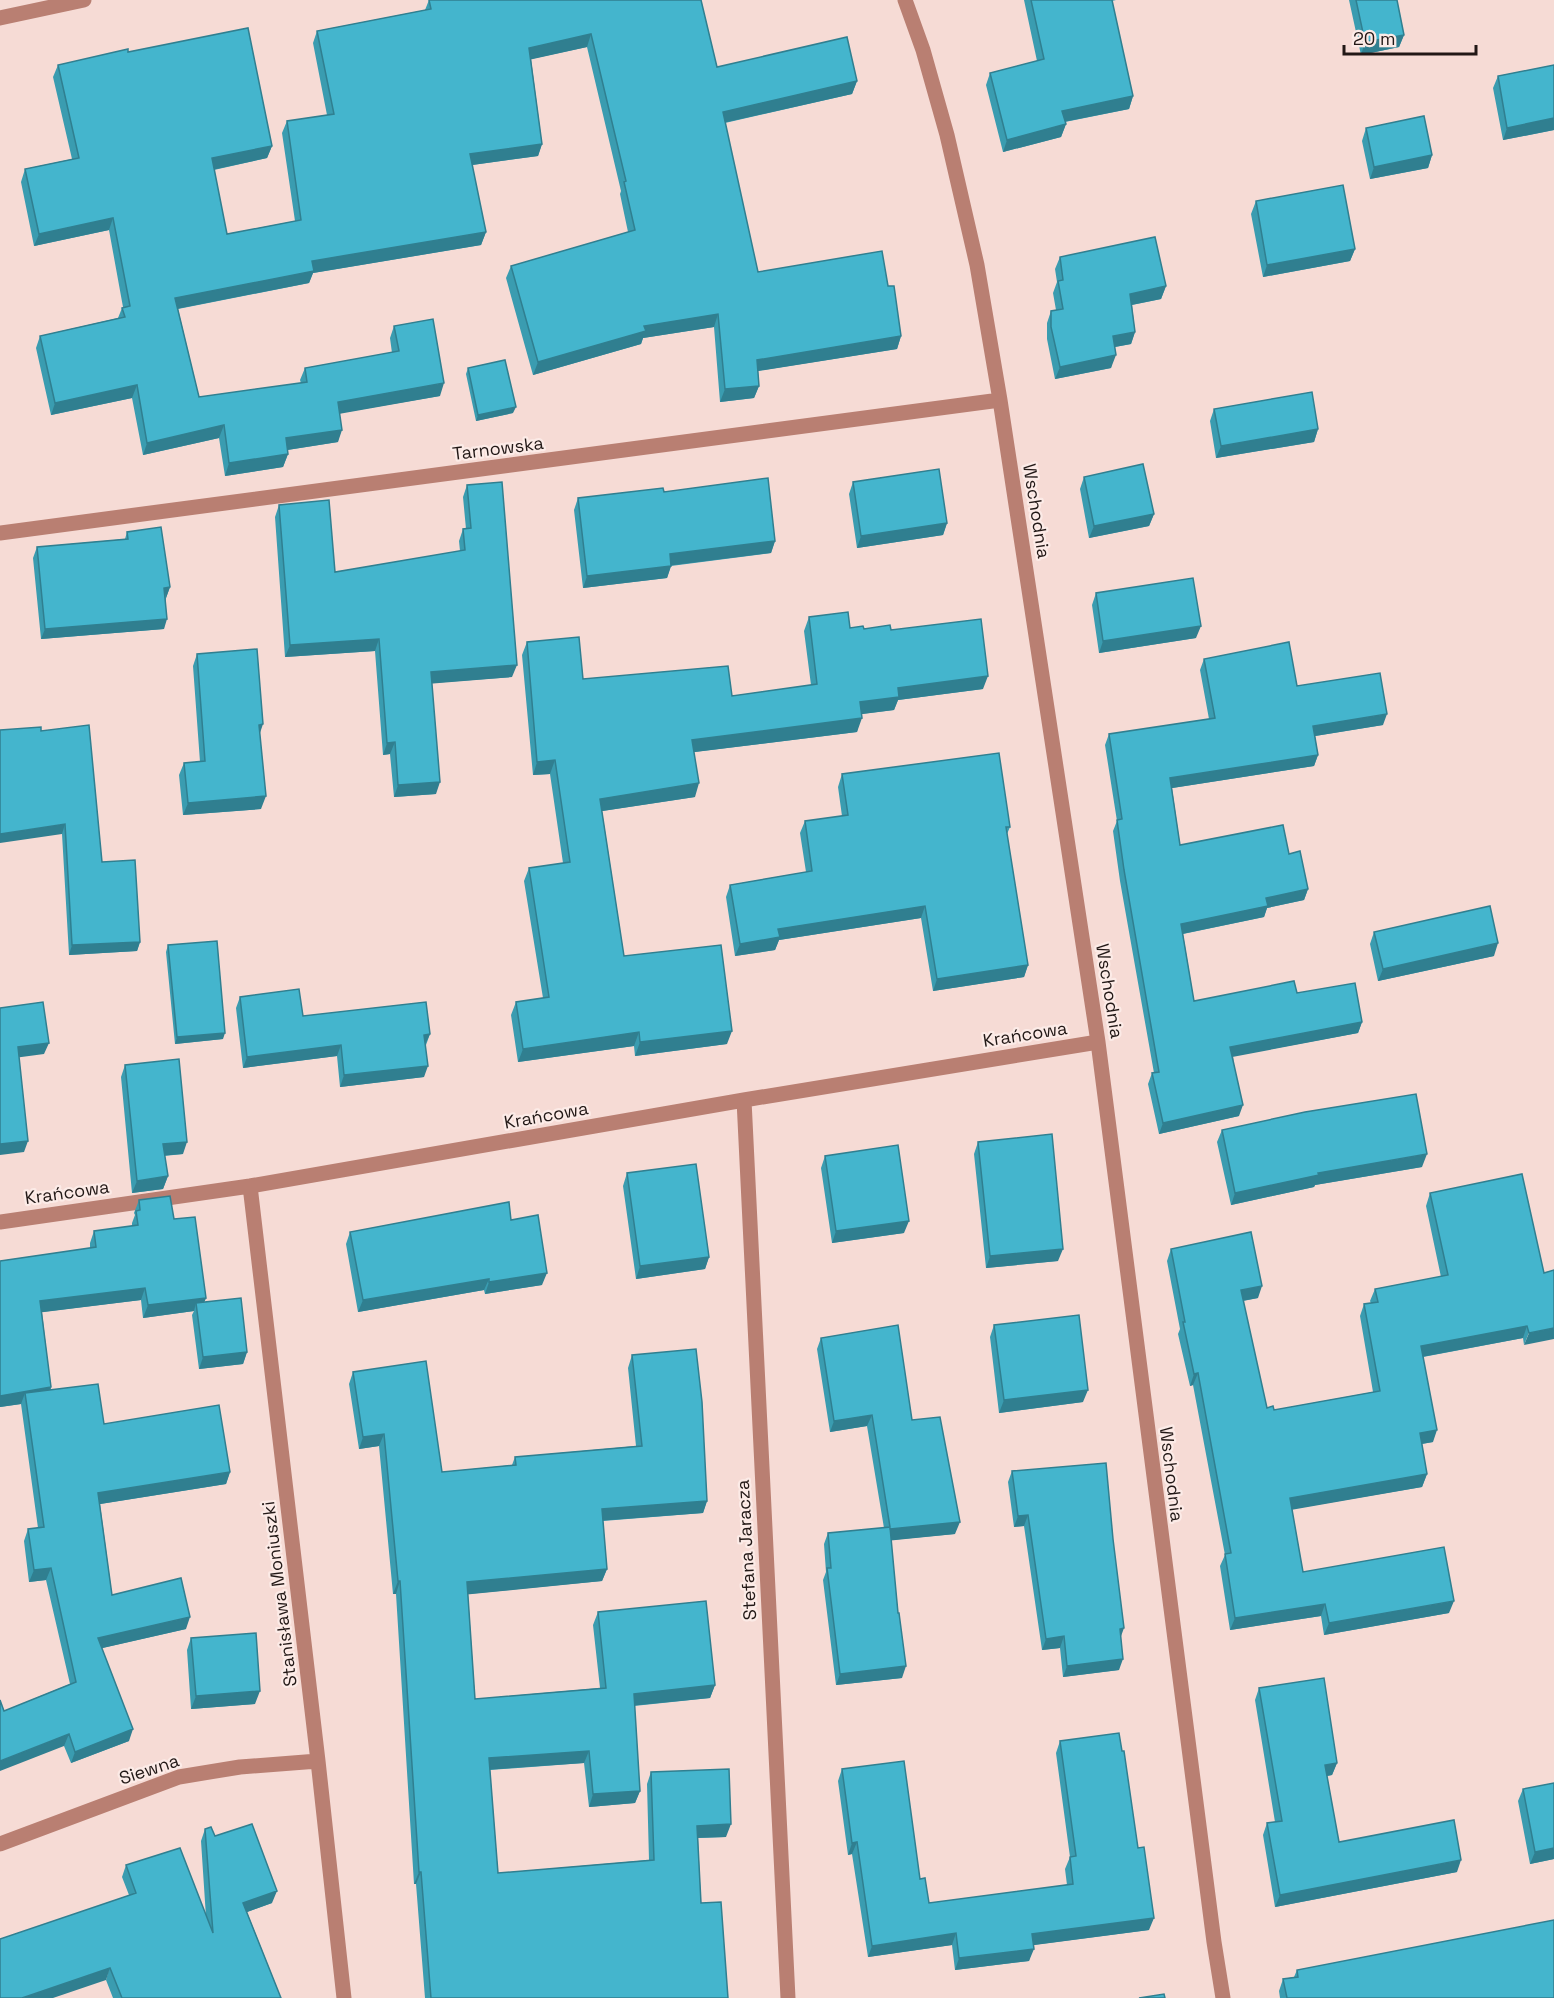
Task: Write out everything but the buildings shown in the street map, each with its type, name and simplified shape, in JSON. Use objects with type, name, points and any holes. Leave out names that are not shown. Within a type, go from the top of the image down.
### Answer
[{"type":"street","points":[[0,18],[84,0]]},
{"type":"street","name":"Wschodnia","points":[[905,0],[923,50],[978,265],[1000,400],[1098,1042],[1223,1998]]},
{"type":"street","name":"Tarnowska","points":[[0,533],[1000,400]]},
{"type":"street","name":"Krańcowa","points":[[0,1222],[250,1186],[744,1100],[1098,1042]]},
{"type":"street","name":"Stefana Jaracza","points":[[744,1100],[788,1998]]},
{"type":"street","name":"Stanisława Moniuszki","points":[[250,1186],[344,1998]]},
{"type":"street","name":"Siewna","points":[[0,1844],[179,1777],[240,1767],[318,1761]]}]
